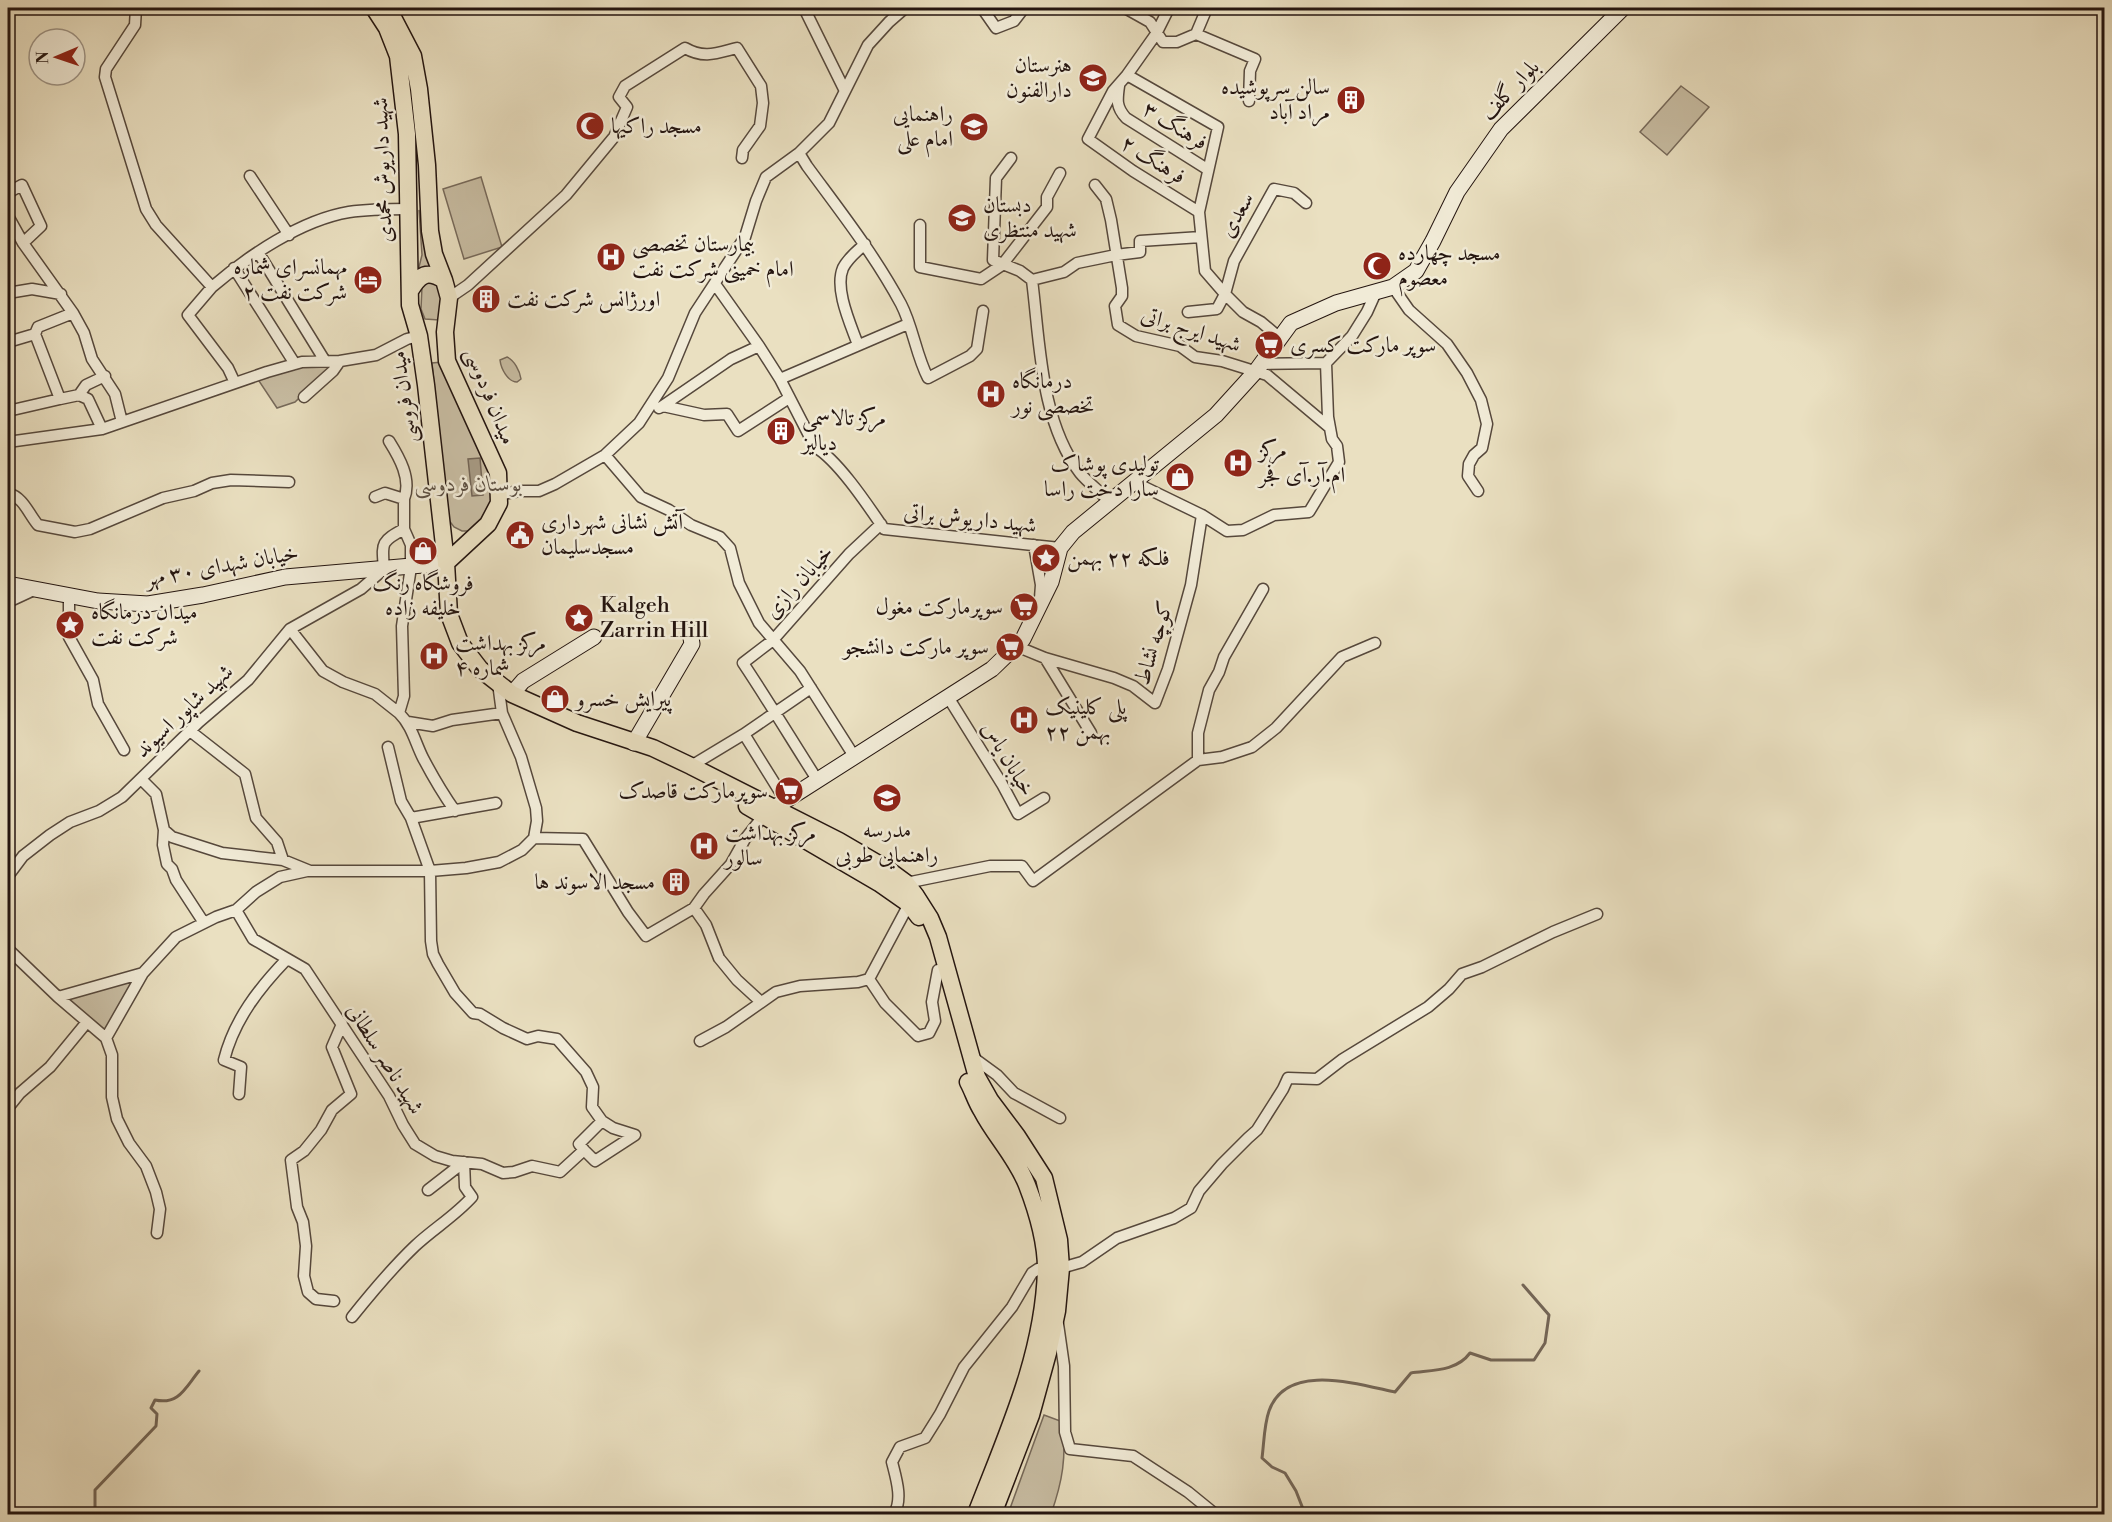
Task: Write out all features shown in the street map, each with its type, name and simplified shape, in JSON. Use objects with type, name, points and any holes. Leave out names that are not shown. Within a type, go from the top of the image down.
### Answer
[{"type":"main road","name":"شهید داریوش محمدی","points":[[374,8],[387,28],[398,56],[407,134],[410,305],[420,336]]},
{"type":"main road","name":"شهید داریوش محمدی","points":[[388,8],[413,56],[421,99],[430,231],[434,254],[449,298],[445,332]]},
{"type":"main road","points":[[410,291],[415,282],[427,274],[434,274],[444,280]]},
{"type":"main road","points":[[420,336],[445,332]]},
{"type":"main road","name":"میدان فردوسی","points":[[445,332],[447,361],[498,473],[499,503],[489,524],[446,563]]},
{"type":"main road","name":"میدان فروسی","points":[[420,336],[446,563],[449,614],[460,643],[480,669],[512,694],[577,723],[634,743]]},
{"type":"main road","points":[[441,524],[448,534],[470,541]]},
{"type":"main road","points":[[634,743],[653,748],[691,765],[774,807],[883,876],[922,922],[939,963],[977,1077],[990,1100],[1044,1178],[1059,1240],[1054,1268],[1030,1369],[976,1515]]},
{"type":"main road","points":[[634,743],[648,755],[774,807]]},
{"type":"main road","points":[[883,876],[906,883],[930,918],[963,1070],[982,1112],[1003,1141],[1026,1182],[1043,1243],[1054,1268],[1057,1311],[1048,1353],[1031,1415],[993,1515]]},
{"type":"street","points":[[136,8],[135,25],[106,69],[105,77],[146,209],[156,225],[212,287]]},
{"type":"street","points":[[804,8],[845,91]]},
{"type":"street","points":[[639,423],[668,378],[695,313],[745,237],[766,177],[799,153],[829,123],[868,45],[905,8]]},
{"type":"street","points":[[982,8],[996,28],[1014,21],[1024,8]]},
{"type":"street","points":[[1014,21],[1016,8]]},
{"type":"street","points":[[1125,8],[1150,22],[1163,42],[1177,42],[1196,34],[1207,8]]},
{"type":"street","points":[[1168,8],[1156,34],[1123,79],[1218,127],[1199,212],[1205,271],[1243,312],[1261,322],[1280,338]]},
{"type":"street","name":"بلوار گلف","points":[[1393,287],[1416,271],[1457,192],[1502,129],[1623,8]]},
{"type":"street","points":[[1196,34],[1255,59],[1250,71],[1249,101]]},
{"type":"street","points":[[449,298],[468,285],[566,195],[593,165],[614,137],[627,107],[619,97],[625,86],[685,48],[697,55],[710,55],[737,48],[761,86],[763,103],[760,126],[743,150],[742,158]]},
{"type":"street","name":"فرهنگ ۲","points":[[1123,79],[1113,91],[1088,139],[1199,212]]},
{"type":"street","name":"فرهنگ ۳","points":[[1123,79],[1117,104],[1118,109],[1126,118],[1207,169]]},
{"type":"street","points":[[799,153],[865,244],[902,306],[921,364],[928,378],[970,356],[977,349],[983,311]]},
{"type":"street","points":[[1011,158],[996,178],[993,260],[1020,271],[1032,280],[1042,374],[1061,440],[1080,473],[1110,502]]},
{"type":"street","points":[[920,225],[920,267],[981,279],[1002,265],[1047,207],[1047,197],[1060,173]]},
{"type":"street","points":[[250,176],[289,235]]},
{"type":"street","points":[[8,196],[11,191],[22,185],[41,226],[23,243]]},
{"type":"street","name":"شهید ایرج براتی","points":[[1095,185],[1106,199],[1112,220],[1122,288],[1122,296],[1115,306],[1118,325],[1136,336],[1180,345],[1195,357],[1258,368]]},
{"type":"street","name":"سعدی","points":[[1225,294],[1234,261],[1274,189],[1294,194],[1306,203]]},
{"type":"street","points":[[235,383],[228,368],[188,315],[212,287],[258,252],[310,225],[347,213],[409,209]]},
{"type":"street","points":[[8,216],[23,243],[73,313],[84,333],[92,359],[105,375],[115,394],[122,422]]},
{"type":"street","points":[[1032,280],[1064,272],[1077,263],[1140,252],[1140,241],[1200,237]]},
{"type":"street","points":[[858,345],[842,296],[841,281],[843,268],[852,255],[865,244]]},
{"type":"street","points":[[258,252],[325,361]]},
{"type":"street","points":[[234,268],[294,364]]},
{"type":"street","name":"شهید داریوش براتی","points":[[715,284],[780,379],[815,447],[825,453],[837,466],[884,529],[1060,548]]},
{"type":"street","points":[[534,838],[583,839],[628,912],[646,936],[694,908],[731,864],[745,839],[774,807],[992,669],[1017,646],[1040,607],[1051,582],[1060,548],[1073,532],[1216,415],[1258,368],[1291,323],[1336,303],[1393,287],[1409,310],[1447,344],[1467,373],[1481,400],[1487,424],[1482,448],[1469,464],[1468,476],[1478,491]]},
{"type":"street","points":[[8,293],[32,289],[61,294]]},
{"type":"street","points":[[1258,368],[1326,363],[1352,336],[1376,292]]},
{"type":"street","points":[[1188,312],[1217,309],[1225,294]]},
{"type":"street","points":[[60,399],[35,334],[38,327],[73,313]]},
{"type":"street","points":[[780,379],[908,324]]},
{"type":"street","points":[[8,342],[35,334]]},
{"type":"street","points":[[8,442],[102,429],[294,364],[340,361],[376,355],[407,339],[420,336]]},
{"type":"street","points":[[498,495],[519,491],[539,491],[605,454],[659,408],[731,358],[759,346]]},
{"type":"street","points":[[304,397],[333,371],[340,361]]},
{"type":"street","points":[[1134,482],[1202,515],[1227,531],[1243,530],[1274,515],[1309,512],[1339,462],[1337,446],[1332,439],[1329,427],[1326,363]]},
{"type":"street","points":[[1258,368],[1329,427]]},
{"type":"street","points":[[79,395],[86,385],[105,375]]},
{"type":"street","points":[[8,411],[79,395],[88,399],[102,429]]},
{"type":"street","points":[[659,408],[663,406],[704,415],[727,414],[738,431],[789,398]]},
{"type":"street","points":[[389,441],[401,461],[406,479],[404,529],[411,545],[411,567],[402,626],[404,696],[399,713]]},
{"type":"street","points":[[605,454],[641,497],[669,510],[691,525],[720,537],[730,548],[739,583],[759,623],[800,671],[854,756]]},
{"type":"street","points":[[8,462],[8,477]]},
{"type":"street","points":[[8,493],[16,495],[38,525],[75,532],[90,529],[164,498],[194,491],[213,483],[231,480],[289,482]]},
{"type":"street","points":[[375,497],[385,493],[404,498]]},
{"type":"street","name":"کوچه نشاط","points":[[1017,646],[1044,658],[1114,678],[1133,686],[1155,703],[1168,669],[1191,585],[1202,515]]},
{"type":"street","name":"خیابان رازی","points":[[777,713],[743,663],[773,640],[849,554],[881,524]]},
{"type":"street","points":[[384,569],[383,548],[387,538],[404,529]]},
{"type":"street","points":[[1034,545],[1041,585],[1040,607]]},
{"type":"street","name":"خیابان شهدای ۳۰ مهر","points":[[8,584],[98,601],[148,604],[203,595],[285,577],[446,563]]},
{"type":"street","name":"شهید شاپور اسیوند","points":[[8,876],[23,856],[50,835],[70,822],[99,811],[122,797],[190,731],[248,680],[291,629],[361,589],[384,569]]},
{"type":"street","points":[[8,602],[36,589]]},
{"type":"street","points":[[1198,760],[1198,733],[1209,690],[1224,657],[1263,589]]},
{"type":"street","points":[[69,596],[69,637],[93,680],[98,704],[124,750]]},
{"type":"street","points":[[291,629],[323,671],[343,682],[375,694],[408,722],[440,789],[455,811]]},
{"type":"street","points":[[634,743],[692,644],[690,632]]},
{"type":"street","points":[[512,694],[523,681],[594,637]]},
{"type":"street","points":[[906,883],[990,866],[1022,867],[1033,881],[1198,760],[1222,757],[1252,747],[1276,728],[1342,657],[1376,643]]},
{"type":"street","points":[[1044,658],[1091,734]]},
{"type":"street","points":[[106,1038],[143,973],[176,937],[236,910],[256,892],[280,877],[310,871],[430,871],[466,868],[499,862],[522,850],[534,838],[537,821],[534,797],[521,757],[502,713],[498,683]]},
{"type":"street","points":[[691,765],[777,713],[812,688]]},
{"type":"street","name":"خیابان یاس","points":[[948,697],[1018,814],[1044,798]]},
{"type":"street","points":[[408,722],[433,726],[452,720],[502,713]]},
{"type":"street","points":[[777,713],[818,781]]},
{"type":"street","points":[[190,731],[245,774],[256,818],[278,842],[283,860]]},
{"type":"street","points":[[744,734],[774,807]]},
{"type":"street","points":[[387,747],[401,801],[411,819],[430,871],[433,954],[455,993],[473,1013],[480,1014],[527,1039],[538,1036],[557,1039],[586,1072],[593,1087],[592,1107],[602,1121],[613,1128],[636,1135],[595,1161],[579,1144],[602,1121]]},
{"type":"street","points":[[141,779],[156,794],[164,830],[163,845],[167,864],[204,923]]},
{"type":"street","points":[[411,819],[496,803]]},
{"type":"street","points":[[164,830],[172,837],[222,853],[283,860],[310,871]]},
{"type":"street","points":[[700,1041],[726,1027],[776,992],[792,988],[858,982],[868,978],[909,904]]},
{"type":"street","points":[[694,908],[706,925],[719,958],[737,980],[761,1002]]},
{"type":"street","name":"شهید ناصر سلطانی","points":[[236,910],[253,939],[305,969],[389,1096],[402,1125],[415,1144],[435,1156],[452,1161],[482,1164],[503,1173],[532,1166],[560,1172],[584,1150]]},
{"type":"street","points":[[894,1515],[899,1506],[892,1462],[900,1447],[925,1438],[964,1367],[1012,1307],[1032,1274],[1038,1269],[1082,1262],[1117,1238],[1174,1218],[1191,1208],[1199,1191],[1222,1164],[1257,1130],[1288,1078],[1317,1079],[1343,1059],[1428,1007],[1462,974],[1597,914]]},
{"type":"street","points":[[8,949],[58,997],[106,1038],[112,1055],[112,1096],[117,1119],[129,1143],[146,1166],[156,1192],[160,1209],[157,1233]]},
{"type":"street","points":[[239,1094],[241,1067],[224,1060],[229,1038],[264,984],[287,959]]},
{"type":"street","points":[[868,978],[885,1003],[918,1036],[929,1033],[935,1021],[932,1002],[939,963]]},
{"type":"street","points":[[58,997],[143,973]]},
{"type":"street","points":[[8,1108],[50,1067],[87,1022]]},
{"type":"street","points":[[334,1301],[316,1299],[308,1292],[304,1276],[305,1234],[297,1207],[291,1160],[304,1151],[321,1130],[332,1110],[351,1094],[332,1047],[342,1024]]},
{"type":"street","points":[[971,1056],[997,1075],[1014,1093],[1060,1118]]},
{"type":"street","points":[[428,1190],[464,1162]]},
{"type":"street","points":[[352,1317],[415,1246],[462,1208],[472,1197],[465,1187],[464,1162]]},
{"type":"street","points":[[1057,1311],[1064,1366],[1065,1432],[1070,1449],[1133,1456],[1188,1492],[1215,1515]]},
{"type":"green space","points":[[1681,86],[1709,107],[1667,155],[1640,132]]},
{"type":"green space","points":[[481,177],[502,247],[464,259],[443,189]]},
{"type":"green space","points":[[419,210],[435,266],[423,269],[419,267],[422,255]]},
{"type":"green space","points":[[428,280],[442,285],[439,320],[425,319],[421,309],[422,286]]},
{"type":"green space","points":[[507,357],[514,363],[519,373],[521,379],[517,382],[508,377],[502,367],[500,360]]},
{"type":"green space","name":"بوستان فردوسی","points":[[442,362],[491,474],[492,502],[485,521],[471,531],[462,531],[454,527],[448,519],[432,363]]},
{"type":"green space","points":[[334,364],[295,402],[277,408],[257,378],[302,365]]},
{"type":"green space","points":[[136,979],[104,1031],[67,999]]},
{"type":"green space","points":[[1044,1415],[1063,1422],[1063,1469],[1051,1514],[1008,1514]]},
{"type":"shaded area","points":[[480,458],[483,495],[472,496],[468,459]]},
{"type":"waterway","points":[[1305,1514],[1296,1491],[1285,1473],[1272,1467],[1262,1458],[1267,1416],[1278,1396],[1291,1386],[1306,1381],[1324,1380],[1395,1392],[1411,1373],[1450,1367],[1458,1364],[1470,1353],[1491,1360],[1534,1360],[1545,1343],[1549,1315],[1523,1285]]},
{"type":"waterway","points":[[93,1514],[95,1490],[156,1426],[157,1414],[151,1408],[155,1400],[176,1398],[199,1371]]},
{"type":"place","name":"هنرستان دارالفنون","points":[[1093,78]]},
{"type":"place","name":"سالن سرپوشیده مراد آباد","points":[[1351,100]]},
{"type":"place","name":"مسجد راکیها","points":[[590,126]]},
{"type":"place","name":"راهنمایی امام علی","points":[[974,127]]},
{"type":"place","name":"دبستان شهید منتظری","points":[[962,218]]},
{"type":"place","name":"بیمارستان تخصصی امام خمینی شرکت نفت","points":[[611,257]]},
{"type":"place","name":"مسجد چهارده معصوم","points":[[1377,266]]},
{"type":"place","name":"مهمانسرای شماره ۲ شرکت نفت","points":[[368,280]]},
{"type":"place","name":"اورژانس شرکت نفت","points":[[486,299]]},
{"type":"place","name":"سوپر مارکت کسری","points":[[1269,345]]},
{"type":"place","name":"درمانگاه تخصصی نور","points":[[991,394]]},
{"type":"place","name":"مرکز تالاسمی دیالیز","points":[[781,431]]},
{"type":"place","name":"مرکز ام.آر.آی فجر","points":[[1238,463]]},
{"type":"place","name":"تولیدی پوشاک سارا دخت راسا","points":[[1180,477]]},
{"type":"place","name":"آتش نشانی شهرداری مسجدسلیمان","points":[[520,535]]},
{"type":"place","name":"فروشگاه رنگ خلیفه زاده","points":[[423,551]]},
{"type":"place","name":"فلکه ۲۲ بهمن","points":[[1046,558]]},
{"type":"place","name":"سوپرمارکت مغول","points":[[1024,607]]},
{"type":"place","name":"Kalgeh Zarrin Hill","points":[[579,618]]},
{"type":"place","name":"میدان درمانگاه شرکت نفت","points":[[70,625]]},
{"type":"place","name":"سوپر مارکت دانشجو","points":[[1010,647]]},
{"type":"place","name":"مرکز بهداشت شماره ۴","points":[[434,656]]},
{"type":"place","name":"پیرایش خسرو","points":[[555,699]]},
{"type":"place","name":"پلی کلینیک ۲۲ بهمن","points":[[1024,720]]},
{"type":"place","name":"سوپرمارکت قاصدک","points":[[789,791]]},
{"type":"place","name":"مدرسه راهنمایی طوبی","points":[[887,798]]},
{"type":"place","name":"مرکز بهداشت سالور","points":[[704,846]]},
{"type":"place","name":"مسجد الاسوند ها","points":[[676,882]]}]
